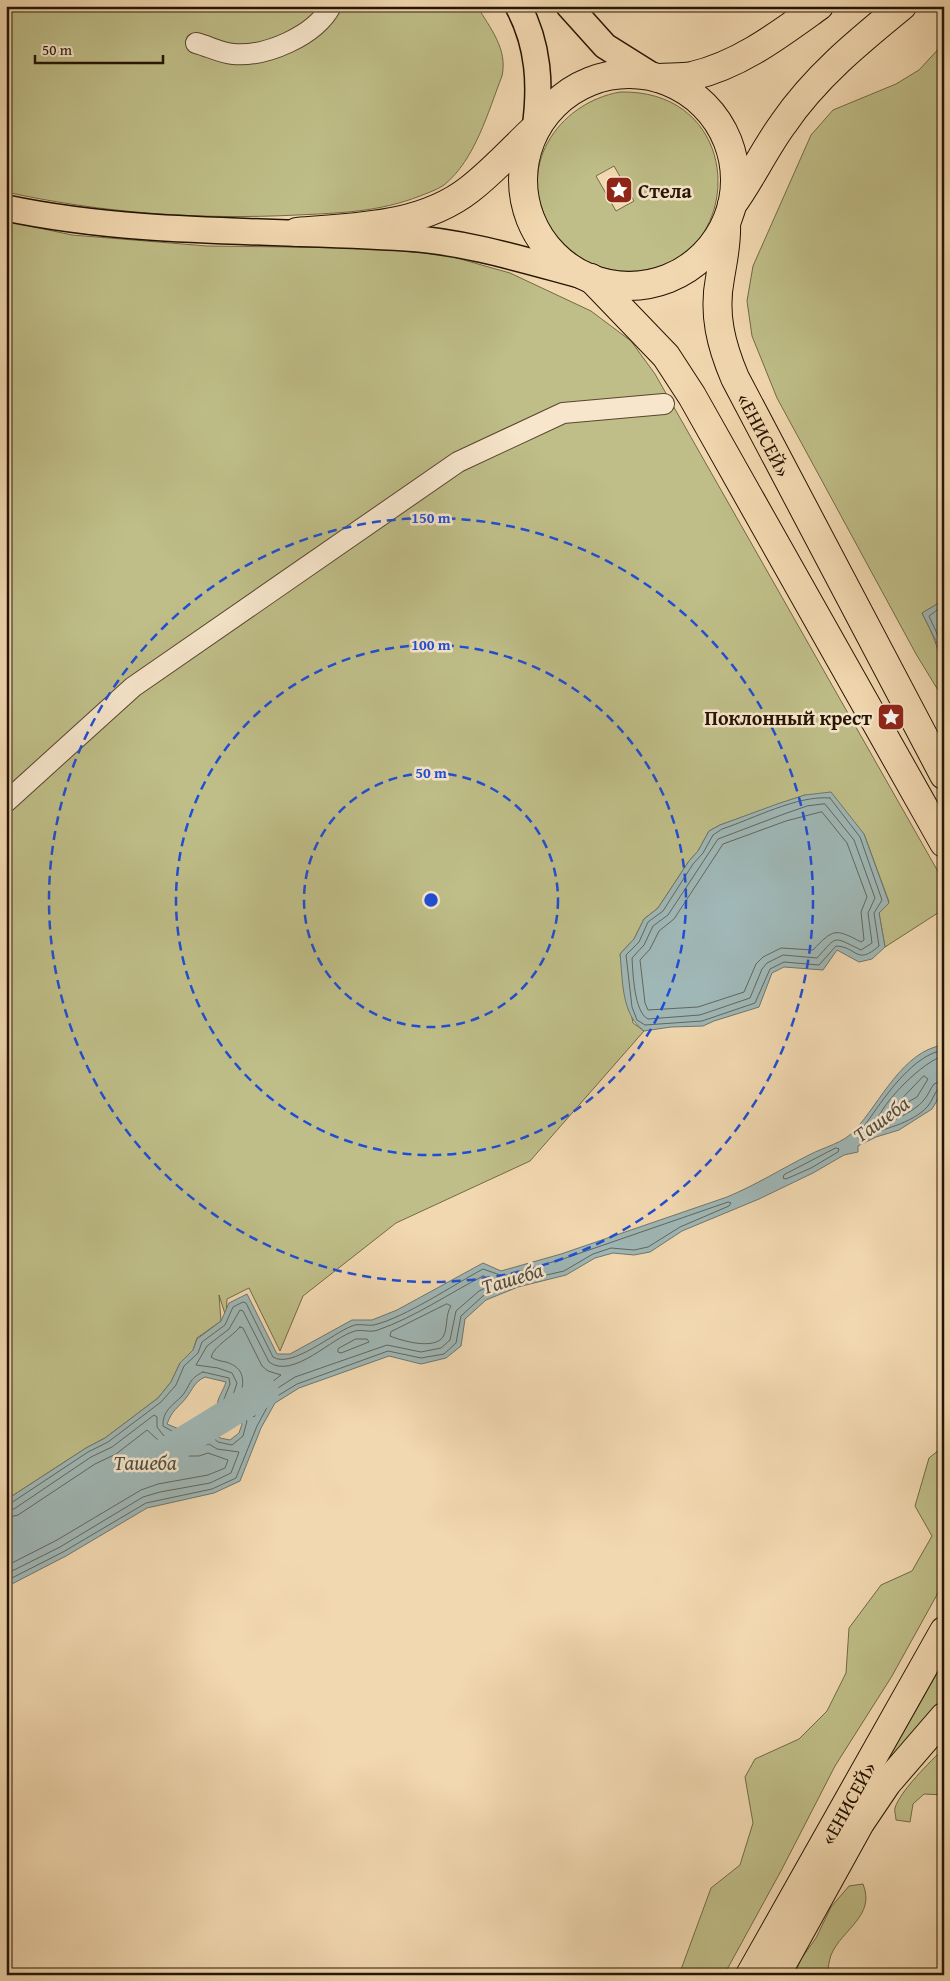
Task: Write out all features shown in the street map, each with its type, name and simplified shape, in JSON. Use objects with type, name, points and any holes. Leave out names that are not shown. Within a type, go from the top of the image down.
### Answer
[{"type":"highway","name":"«ЕНИСЕЙ»","points":[[656,78],[691,76],[714,69],[767,44],[819,6]]},
{"type":"highway","name":"«ЕНИСЕЙ»","points":[[902,6],[851,47],[807,92],[782,125],[750,180],[729,214],[708,250],[696,262],[667,278],[629,286],[610,284],[591,278],[569,267],[551,252],[537,232],[528,214],[524,195],[525,155],[535,129],[553,105],[581,85],[599,78],[618,74],[637,74],[656,78],[680,87],[696,97],[720,126],[732,157],[734,190],[729,214],[717,298],[720,335],[725,355],[735,378],[944,775]]},
{"type":"highway","points":[[297,232],[371,226],[407,219],[433,210],[469,190],[535,129]]},
{"type":"highway","name":"«ЕНИСЕЙ»","points":[[591,278],[666,356],[692,396],[944,843]]},
{"type":"highway","name":"«ЕНИСЕЙ»","points":[[750,1975],[944,1631]]},
{"type":"highway","name":"«ЕНИСЕЙ»","points":[[776,1975],[860,1823],[887,1782],[944,1716]]},
{"type":"main road","points":[[518,6],[531,34],[539,73],[539,96],[535,129]]},
{"type":"main road","points":[[569,6],[605,46],[656,78]]},
{"type":"main road","points":[[6,208],[103,224],[155,229],[212,232],[297,232],[407,238],[450,243],[591,278]]},
{"type":"street","points":[[196,43],[233,54],[270,51],[301,36],[331,6]]},
{"type":"street","points":[[6,802],[133,687],[458,462],[563,413],[664,404]]},
{"type":"shaded area","points":[[6,6],[477,6],[497,39],[502,57],[502,76],[479,135],[455,175],[444,185],[405,201],[359,211],[260,216],[151,213],[78,205],[6,192]]},
{"type":"shaded area","points":[[944,43],[944,600],[922,613],[933,635],[942,665],[944,700],[916,654],[777,398],[752,336],[747,301],[753,266],[811,135],[833,110],[896,84],[919,70]]},
{"type":"shaded area","points":[[620,92],[664,99],[694,120],[712,149],[718,183],[712,216],[694,245],[664,265],[624,271],[592,264],[574,253],[558,238],[541,207],[537,184],[540,163],[548,143],[561,125],[577,110],[597,99]],"holes":[[[614,166],[634,201],[616,211],[596,176]]]},
{"type":"shaded area","points":[[6,221],[72,235],[207,246],[372,248],[446,255],[510,273],[591,311],[631,341],[655,374],[944,882],[944,909],[885,947],[879,913],[889,902],[864,834],[805,795],[720,825],[709,831],[698,851],[689,861],[658,908],[644,919],[634,939],[620,954],[633,1023],[644,1031],[530,1161],[396,1223],[303,1296],[280,1351],[249,1288],[227,1299],[226,1317],[219,1295],[221,1321],[197,1338],[193,1350],[180,1363],[171,1382],[158,1398],[105,1438],[86,1448],[6,1500]]},
{"type":"shaded area","points":[[944,1446],[944,1582],[892,1676],[835,1766],[782,1869],[724,1975],[679,1975],[711,1888],[740,1865],[753,1823],[745,1777],[755,1759],[799,1739],[827,1711],[846,1673],[849,1628],[881,1585],[912,1571],[932,1536],[915,1506],[929,1458]]},
{"type":"shaded area","points":[[944,1650],[944,1699],[894,1754],[840,1834]]},
{"type":"shaded area","points":[[944,1748],[944,1795],[924,1794],[913,1804],[910,1822],[896,1820],[895,1808],[903,1793],[916,1776]]},
{"type":"shaded area","points":[[863,1884],[866,1895],[865,1905],[856,1922],[842,1937],[831,1955],[827,1975],[794,1975],[801,1959],[816,1938],[831,1907],[849,1886]]},
{"type":"water","points":[[944,600],[944,673],[937,643],[922,613]]},
{"type":"water","points":[[831,792],[864,834],[889,903],[879,913],[885,947],[872,959],[859,962],[837,950],[823,970],[784,967],[772,973],[759,1007],[703,1026],[671,1027],[644,1031],[636,1024],[627,1006],[624,996],[620,954],[634,939],[644,919],[658,908],[689,861],[698,851],[709,831],[720,825],[805,795]]},
{"type":"water","name":"Ташеба","points":[[944,1045],[944,1089],[932,1109],[899,1130],[876,1137],[858,1146],[858,1152],[844,1155],[813,1173],[759,1199],[682,1231],[650,1252],[634,1255],[613,1253],[595,1258],[566,1275],[518,1287],[486,1300],[465,1319],[461,1346],[446,1358],[421,1364],[389,1356],[299,1388],[275,1403],[261,1428],[240,1481],[214,1493],[147,1508],[66,1556],[6,1587],[6,1500],[86,1448],[105,1438],[158,1398],[171,1382],[180,1363],[193,1350],[197,1339],[221,1321],[229,1303],[247,1294],[277,1354],[290,1354],[352,1320],[372,1320],[397,1310],[483,1263],[501,1271],[561,1254],[727,1197],[809,1155],[840,1142],[855,1130],[904,1067],[929,1049]],"holes":[[[205,1377],[226,1382],[217,1408],[236,1415],[242,1424],[239,1433],[230,1440],[220,1438],[213,1429],[195,1438],[167,1424],[173,1412],[201,1379]]]},
{"type":"waterway","name":"Ташеба","points":[[158,1457],[264,1392]]},
{"type":"place","name":"Стела","points":[[619,190]]},
{"type":"place","name":"Поклонный крест","points":[[891,717]]}]
